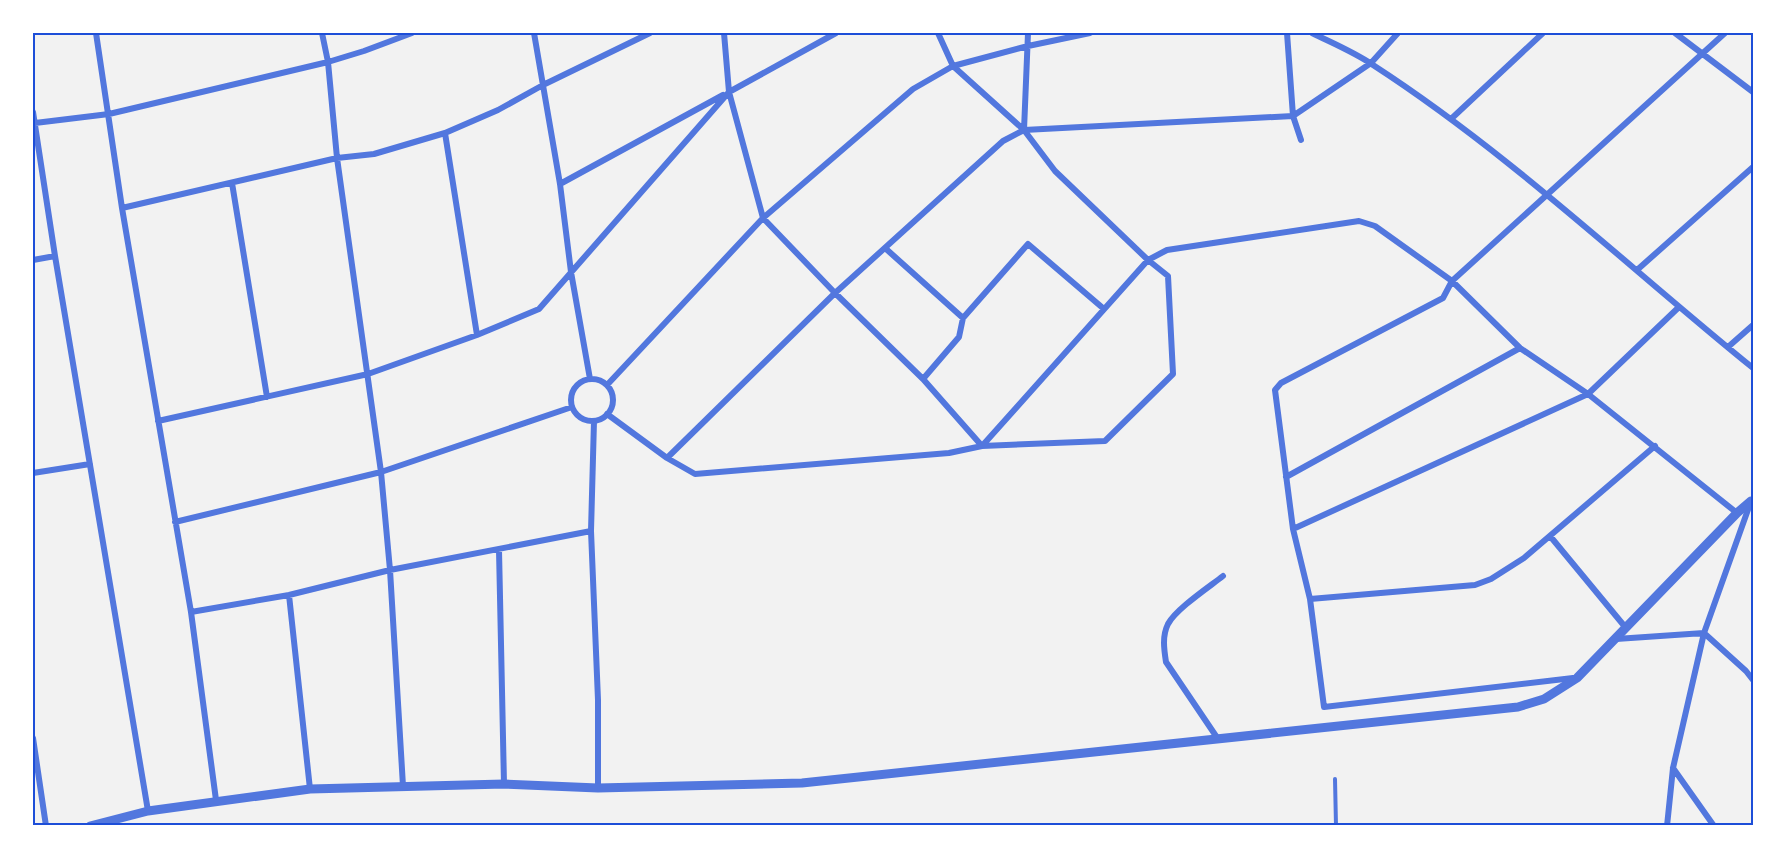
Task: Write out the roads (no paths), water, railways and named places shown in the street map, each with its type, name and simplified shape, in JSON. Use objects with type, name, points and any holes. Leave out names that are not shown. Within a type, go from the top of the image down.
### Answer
[{"type":"street","points":[[96,33],[122,208],[191,612],[216,801]]},
{"type":"street","points":[[322,33],[328,62],[337,158],[381,472],[390,570],[403,786]]},
{"type":"street","points":[[35,123],[109,114],[328,62],[412,33]]},
{"type":"street","points":[[534,33],[590,379]]},
{"type":"street","points":[[122,208],[337,158],[374,154],[445,133],[498,110],[543,85],[650,33]]},
{"type":"street","points":[[724,33],[729,92],[763,218],[923,379],[982,446]]},
{"type":"street","points":[[560,184],[836,33]]},
{"type":"street","points":[[607,414],[667,458],[695,474],[948,453],[982,446],[1106,441],[1173,374],[1168,276],[1148,260],[1055,171],[1024,130],[953,66],[938,33]]},
{"type":"street","points":[[1024,130],[1028,33]]},
{"type":"street","points":[[607,385],[763,218],[913,89],[953,66],[1028,46],[1090,33]]},
{"type":"street","points":[[1287,33],[1293,116],[1301,140]]},
{"type":"street","points":[[1312,33],[1371,63],[1451,119],[1548,196],[1753,368]]},
{"type":"street","points":[[667,458],[835,293],[1003,141],[1024,130],[1293,116],[1371,63],[1398,33]]},
{"type":"street","points":[[1451,119],[1543,33]]},
{"type":"street","points":[[1675,33],[1753,92]]},
{"type":"street","points":[[1577,678],[1324,707],[1310,599],[1293,529],[1275,390],[1281,383],[1443,298],[1452,281],[1725,33]]},
{"type":"street","points":[[158,422],[368,374],[477,335],[539,309],[729,92]]},
{"type":"street","points":[[33,112],[35,144],[148,811]]},
{"type":"street","points":[[445,133],[477,335]]},
{"type":"street","points":[[1636,270],[1753,167]]},
{"type":"street","points":[[232,183],[267,397]]},
{"type":"street","points":[[982,446],[1148,260],[1167,250],[1359,221],[1375,226],[1452,281],[1520,348],[1588,394],[1737,513]]},
{"type":"street","points":[[923,379],[959,337],[963,318],[1028,244],[1104,309]]},
{"type":"street","points":[[885,248],[963,318]]},
{"type":"street","points":[[33,260],[55,256]]},
{"type":"street","points":[[1293,529],[1588,394],[1679,307]]},
{"type":"street","points":[[1728,347],[1753,325]]},
{"type":"street","points":[[1286,477],[1520,348]]},
{"type":"street","points":[[590,379],[602,381],[607,385],[613,396],[611,409],[607,414],[594,421],[581,417],[572,407],[572,394],[578,384],[590,379]]},
{"type":"street","points":[[175,522],[381,472],[572,407]]},
{"type":"street","points":[[594,421],[591,531],[598,700],[598,788]]},
{"type":"street","points":[[1310,599],[1475,585],[1491,579],[1524,558],[1654,446]]},
{"type":"street","points":[[33,473],[90,464]]},
{"type":"street","points":[[90,826],[148,811],[310,789],[504,784],[598,788],[802,783],[1518,707],[1544,699],[1577,678],[1752,500]]},
{"type":"street","points":[[1667,826],[1674,768],[1704,633],[1752,500]]},
{"type":"street","points":[[191,612],[289,595],[390,570],[591,531]]},
{"type":"street","points":[[1550,536],[1626,628]]},
{"type":"street","points":[[499,550],[504,784]]},
{"type":"street","points":[[1218,739],[1166,662],[1164,648],[1168,624],[1176,614],[1223,576]]},
{"type":"street","points":[[289,595],[310,789]]},
{"type":"street","points":[[1616,639],[1704,633],[1753,680]]},
{"type":"street","points":[[1746,671],[1753,666]]},
{"type":"street","points":[[33,738],[46,826]]},
{"type":"street","points":[[1674,768],[1714,826]]},
{"type":"lane","points":[[1335,779],[1336,826]]}]
